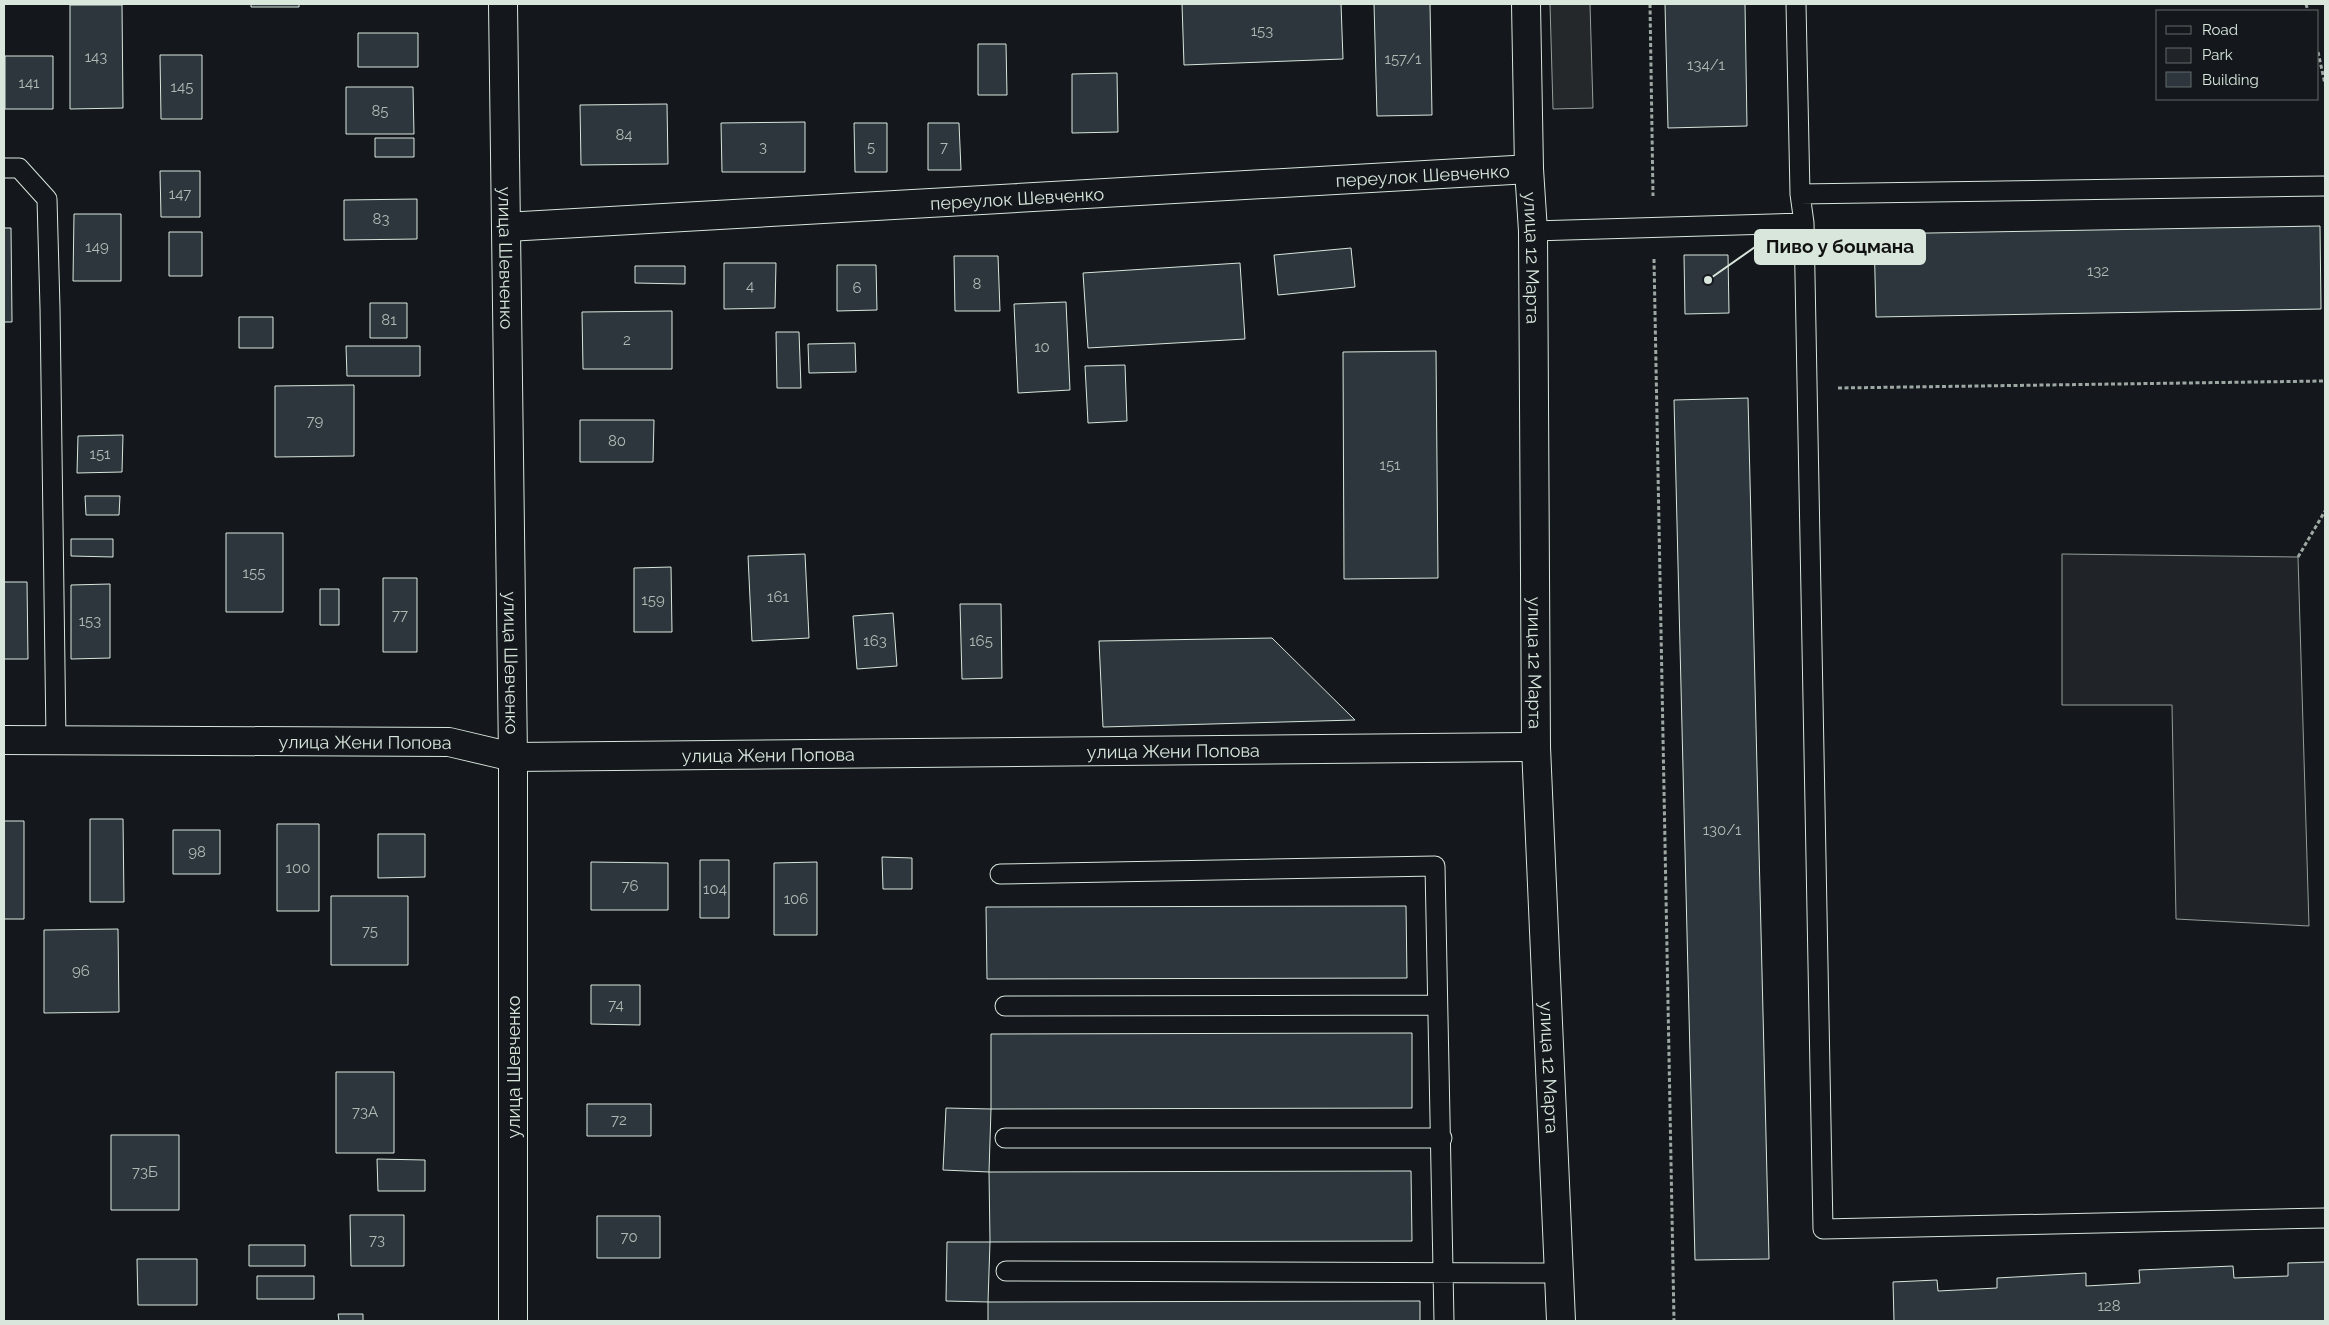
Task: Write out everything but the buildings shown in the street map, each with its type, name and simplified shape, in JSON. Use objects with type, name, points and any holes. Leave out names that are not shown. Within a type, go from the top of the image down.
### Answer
[{"type":"street","name":"улица Шевченко","points":[[503,4],[513,757],[513,1321]]},
{"type":"street","name":"улица 12 Марта","points":[[1526,4],[1529,169],[1533,231],[1536,746],[1560,1321]]},
{"type":"street","name":"переулок Шевченко","points":[[506,227],[1529,169]]},
{"type":"street","name":"улица Жени Попова","points":[[4,740],[449,742],[513,757],[1536,746]]},
{"type":"lane","points":[[1796,4],[1800,194],[1804,223],[1823,1229],[2325,1218]]},
{"type":"lane","points":[[4,168],[19,168],[46,199],[50,308],[56,739]]},
{"type":"lane","points":[[1800,194],[2325,186]]},
{"type":"lane","points":[[1533,231],[1804,223]]},
{"type":"lane","points":[[1000,874],[1435,866],[1437,1005],[1442,1138],[1444,1321]]},
{"type":"lane","points":[[1005,1006],[1437,1005]]},
{"type":"lane","points":[[1005,1138],[1442,1138]]},
{"type":"lane","points":[[1006,1271],[1558,1273]]},
{"type":"path","points":[[1650,4],[1674,1321]]},
{"type":"path","points":[[2319,57],[2325,84]]},
{"type":"path","points":[[1806,389],[2325,381]]},
{"type":"path","points":[[2298,557],[2325,511]]},
{"type":"green space","points":[[2062,554],[2298,557],[2309,926],[2176,919],[2172,705],[2062,705]]},
{"type":"shaded area","points":[[1550,4],[1590,4],[1593,108],[1553,109]]},
{"type":"place","name":"Пиво у боцмана","points":[[1708,280]]}]
